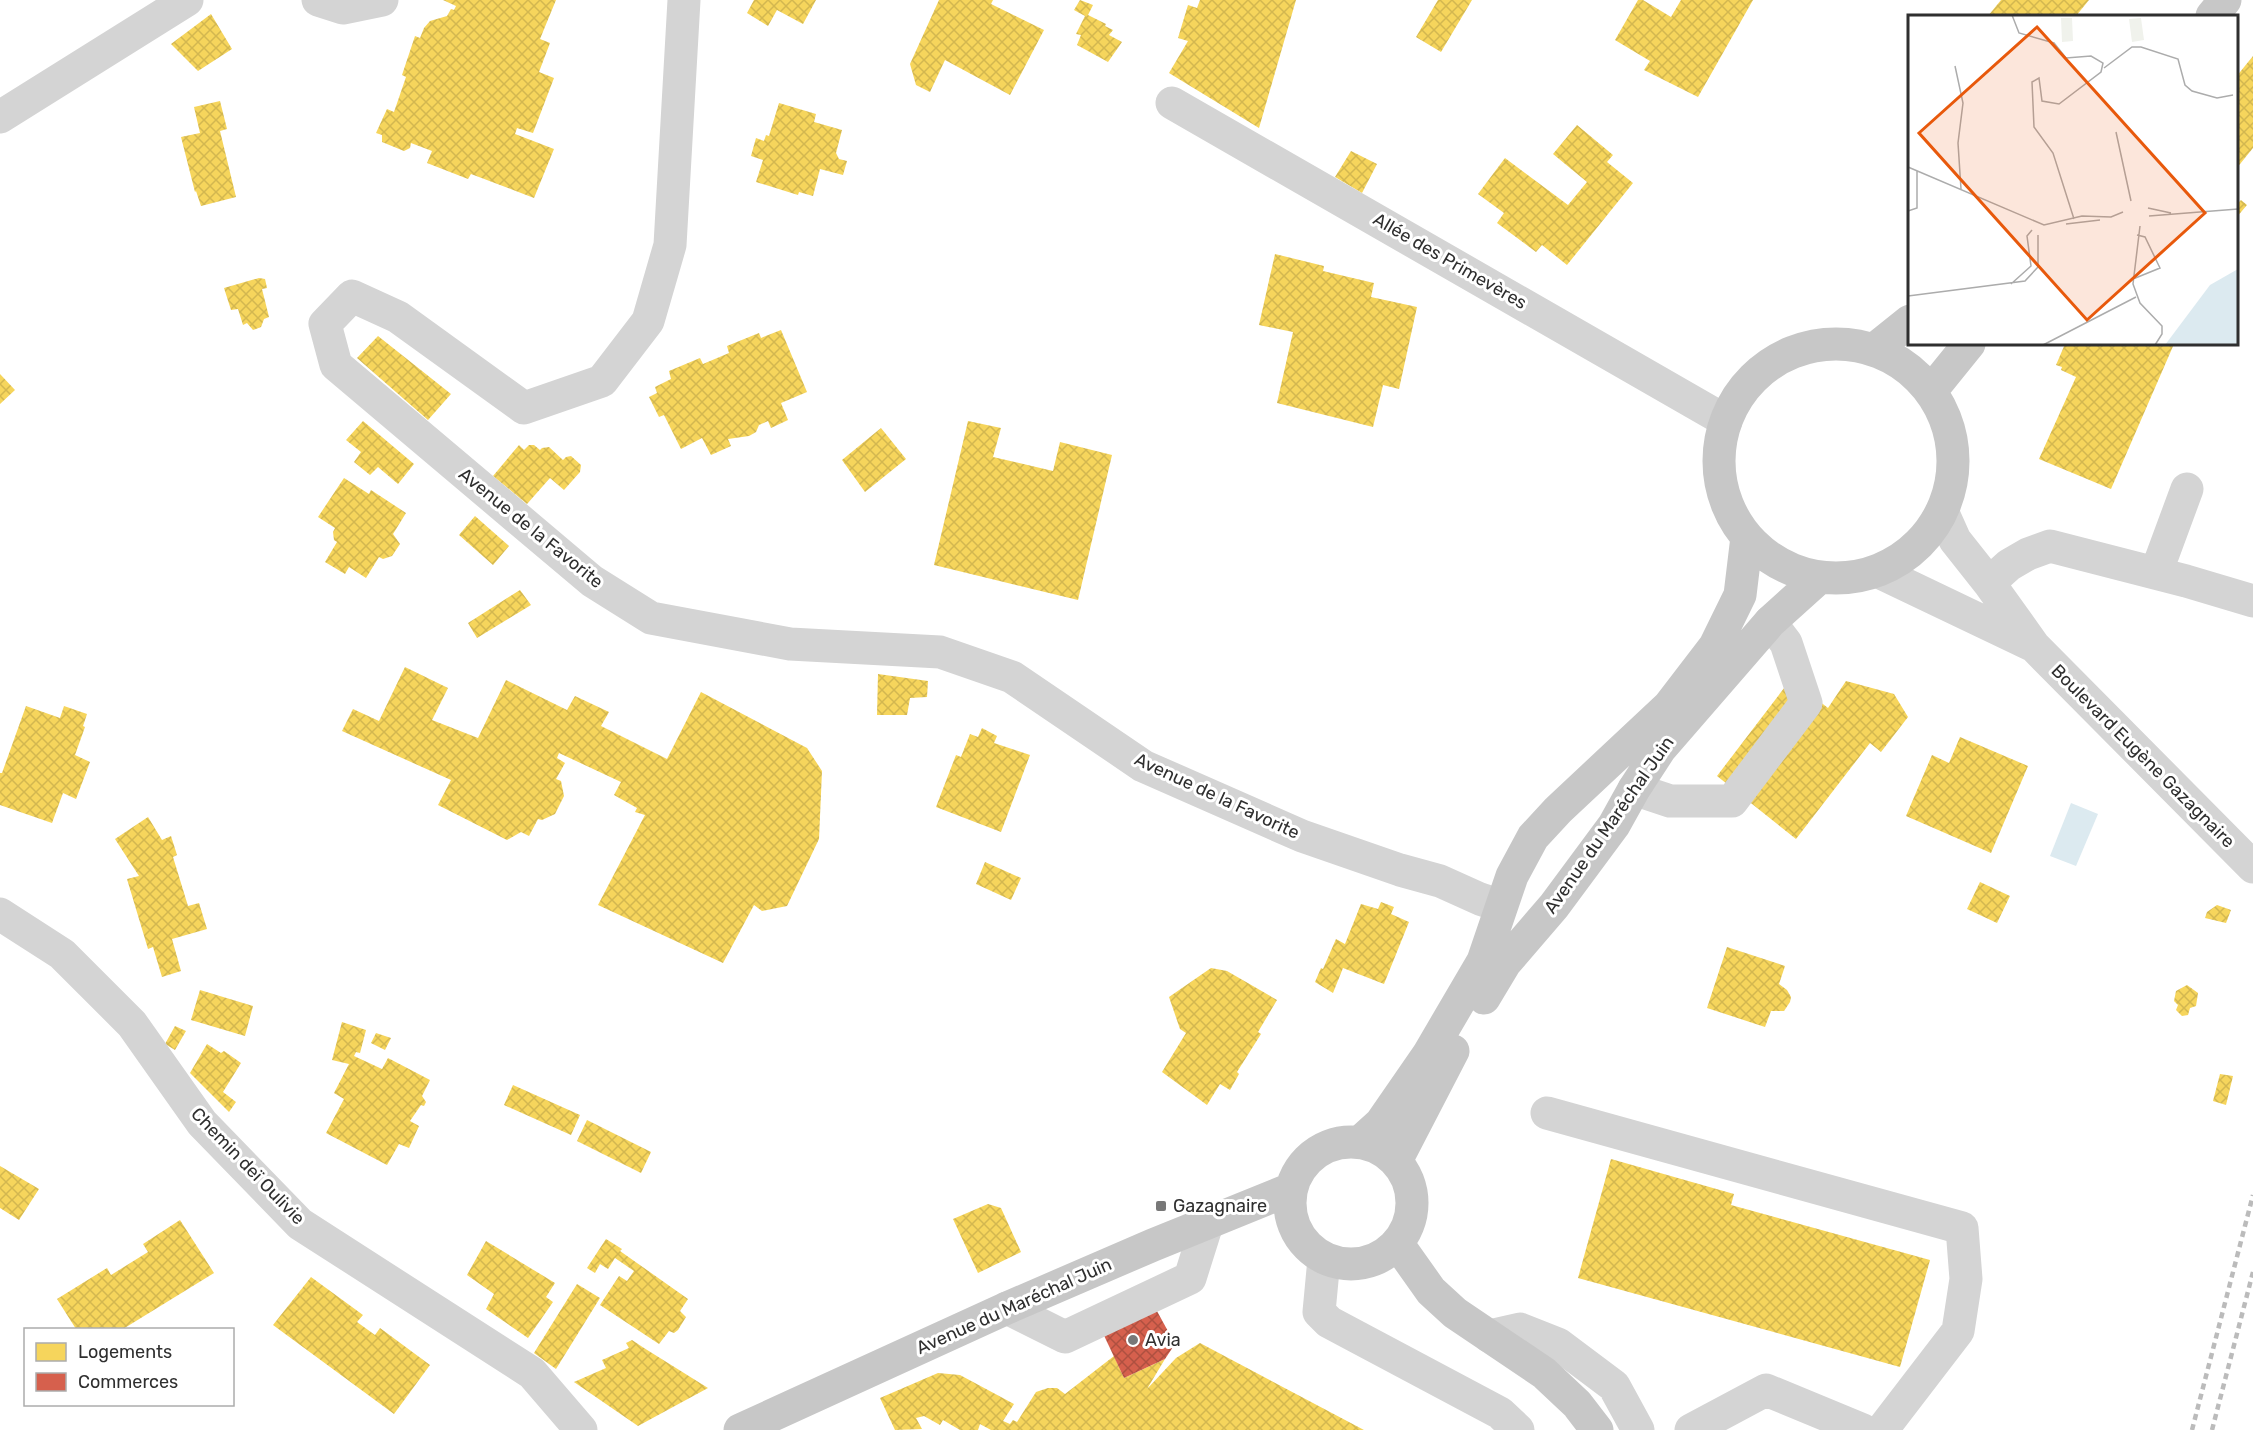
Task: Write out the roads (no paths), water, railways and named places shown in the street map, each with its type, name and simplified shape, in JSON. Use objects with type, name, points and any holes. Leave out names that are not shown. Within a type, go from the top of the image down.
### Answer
[{"type":"main road","points":[[2213,15],[2224,0]]},
{"type":"main road","points":[[1875,349],[1908,323]]},
{"type":"main road","points":[[1830,344],[1875,349],[1906,366],[1931,391],[1946,418],[1953,449],[1952,481],[1942,511],[1927,534],[1907,554],[1877,571],[1852,577],[1820,577],[1792,570],[1768,556],[1747,537],[1731,512],[1721,482],[1719,451],[1726,421],[1743,389],[1770,364],[1786,356],[1803,348],[1830,344]]},
{"type":"main road","points":[[1931,391],[1969,345]]},
{"type":"main road","name":"Avenue du Maréchal Juin","points":[[1360,1142],[1381,1123],[1428,1055],[1483,961],[1512,876],[1533,837],[1558,810],[1669,706],[1715,646],[1740,595],[1747,537]]},
{"type":"main road","name":"Avenue du Maréchal Juin","points":[[1396,1161],[1444,1066],[1504,963],[1581,872],[1614,825],[1660,749],[1770,622],[1820,577]]},
{"type":"main road","points":[[1360,1142],[1382,1149],[1396,1161],[1407,1177],[1412,1194],[1412,1211],[1407,1228],[1397,1243],[1382,1256],[1363,1263],[1344,1264],[1324,1258],[1308,1247],[1296,1231],[1291,1211],[1291,1189],[1300,1168],[1317,1152],[1338,1143],[1360,1142]]},
{"type":"main road","name":"Avenue du Maréchal Juin","points":[[740,1430],[1008,1308],[1291,1189]]},
{"type":"main road","points":[[1397,1243],[1431,1292],[1455,1313],[1544,1373],[1577,1404],[1598,1430]]},
{"type":"street","points":[[0,117],[187,0]]},
{"type":"street","points":[[318,0],[343,8],[382,0]]},
{"type":"street","name":"Avenue de la Favorite","points":[[684,0],[670,245],[648,321],[602,381],[524,408],[398,317],[352,296],[324,324],[336,365],[592,581],[651,618],[790,644],[940,652],[1012,677],[1143,766],[1302,836],[1400,870],[1440,881],[1501,906]]},
{"type":"street","name":"Allée des Primevères","points":[[1172,103],[1726,421]]},
{"type":"street","points":[[2156,573],[2187,489]]},
{"type":"street","name":"Boulevard Eugène Gazagnaire","points":[[1942,511],[1955,540],[2034,646],[2253,867]]},
{"type":"street","points":[[1989,583],[2009,565],[2028,554],[2050,546],[2253,601]]},
{"type":"street","name":"Boulevard Eugène Gazagnaire","points":[[1877,571],[2034,646]]},
{"type":"street","points":[[1634,789],[1670,801],[1732,801],[1806,704],[1786,643],[1770,622]]},
{"type":"street","name":"Chemin deï Oulivie","points":[[0,914],[62,954],[132,1024],[202,1123],[300,1224],[532,1373],[581,1430]]},
{"type":"street","points":[[1547,1113],[1962,1228],[1966,1279],[1958,1331],[1881,1430]]},
{"type":"street","points":[[1008,1308],[1065,1337],[1190,1278],[1207,1224]]},
{"type":"street","points":[[1324,1258],[1319,1312],[1329,1322],[1500,1413],[1518,1430]]},
{"type":"street","points":[[1489,1336],[1520,1329],[1558,1344],[1614,1386],[1638,1430]]},
{"type":"street","points":[[1690,1430],[1766,1390],[1863,1430]]},
{"type":"railway","points":[[2192,1430],[2253,1195]]},
{"type":"railway","points":[[2212,1430],[2253,1272]]},
{"type":"place","name":"Gazagnaire","points":[[1161,1206]]},
{"type":"place","name":"Avia","points":[[1133,1340]]}]
